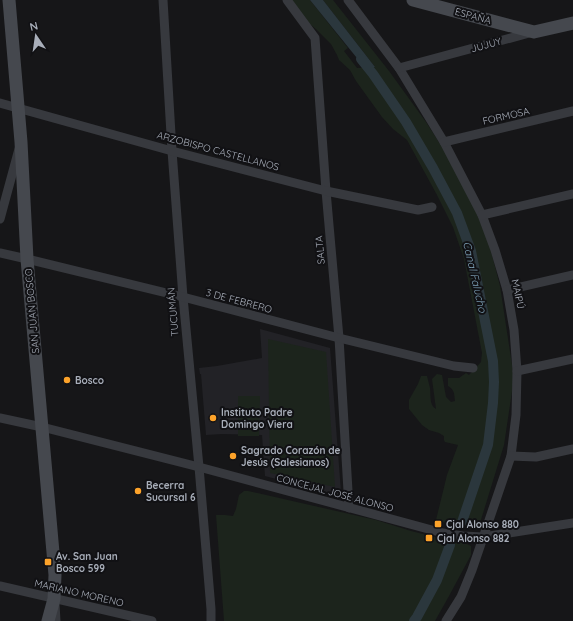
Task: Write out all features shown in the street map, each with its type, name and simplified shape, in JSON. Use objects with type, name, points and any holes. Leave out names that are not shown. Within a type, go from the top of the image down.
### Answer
[{"type":"street","name":"SAN JUAN BOSCO","points":[[9,0],[21,142],[27,259],[55,575],[54,599],[56,621]]},
{"type":"street","name":"TUCUMÁN","points":[[163,0],[183,297],[199,467],[211,621]]},
{"type":"street","name":"SALTA","points":[[287,0],[315,38],[338,338],[348,508]]},
{"type":"street","name":"MAIPÚ","points":[[348,0],[399,68],[444,142],[482,215],[495,250],[507,290],[514,330],[518,371],[516,415],[511,456],[472,570],[461,597],[446,621]]},
{"type":"street","name":"ESPAÑA","points":[[413,0],[442,4],[534,32]]},
{"type":"street","name":"JUJUY","points":[[399,68],[573,23]]},
{"type":"street","name":"ARZOBISPO CASTELLANOS","points":[[0,103],[172,151],[326,191],[418,210],[432,207]]},
{"type":"street","name":"FORMOSA","points":[[444,142],[573,111]]},
{"type":"street","points":[[0,219],[21,142]]},
{"type":"street","points":[[482,215],[573,194]]},
{"type":"street","name":"3 DE FEBRERO","points":[[0,253],[183,297],[338,338],[454,366],[473,368]]},
{"type":"street","points":[[507,290],[573,275]]},
{"type":"street","points":[[518,371],[573,359]]},
{"type":"street","name":"CONCEJAL JOSÉ ALONSO","points":[[0,418],[42,427],[199,467],[443,533],[483,537],[573,522]]},
{"type":"street","points":[[511,456],[536,457],[573,449]]},
{"type":"street","name":"MARIANO MORENO","points":[[0,586],[152,621]]},
{"type":"street","points":[[48,621],[54,599]]},
{"type":"shaded area","points":[[290,0],[310,0],[348,48],[344,51],[357,68],[375,67],[323,0],[333,0],[389,71],[426,122],[453,164],[486,232],[500,286],[514,378],[504,445],[480,523],[472,527],[453,525],[436,520],[447,475],[458,445],[445,442],[444,436],[429,430],[422,425],[409,409],[409,400],[421,376],[427,376],[430,388],[431,403],[436,409],[432,379],[437,374],[442,375],[446,397],[451,402],[455,401],[453,391],[448,386],[448,378],[459,378],[466,373],[469,375],[481,362],[482,353],[464,259],[453,227],[407,140],[393,129],[382,117],[356,81],[350,70],[339,60],[331,44],[304,19]]},
{"type":"shaded area","points":[[310,0],[323,0],[375,67],[365,68]]},
{"type":"shaded area","points":[[260,329],[330,348],[341,492],[337,495],[265,476],[262,435],[206,435],[201,374],[199,368],[262,358]]},
{"type":"shaded area","points":[[268,339],[326,352],[335,487],[270,473]]},
{"type":"shaded area","points":[[238,396],[260,396],[259,436],[238,436]]},
{"type":"shaded area","points":[[244,491],[376,520],[411,531],[464,543],[471,546],[471,555],[435,621],[224,621],[216,515],[233,516],[239,495]]},
{"type":"waterway","name":"Canal Falucho","points":[[361,59],[406,122],[433,168],[457,213],[471,251],[493,361],[494,382],[488,445],[462,522]]},
{"type":"waterway","name":"Canal Falucho","points":[[414,621],[437,580],[450,545]]},
{"type":"place","name":"Bosco","points":[[67,380]]},
{"type":"place","name":"Instituto Padre Domingo Viera","points":[[213,418]]},
{"type":"place","name":"Sagrado Corazón de Jesús (Salesianos)","points":[[233,456]]},
{"type":"place","name":"Becerra Sucursal 6","points":[[138,491]]},
{"type":"place","name":"Cjal Alonso 880","points":[[438,524]]},
{"type":"place","name":"Cjal Alonso 882","points":[[429,538]]},
{"type":"place","name":"Av. San Juan Bosco 599","points":[[48,562]]}]
